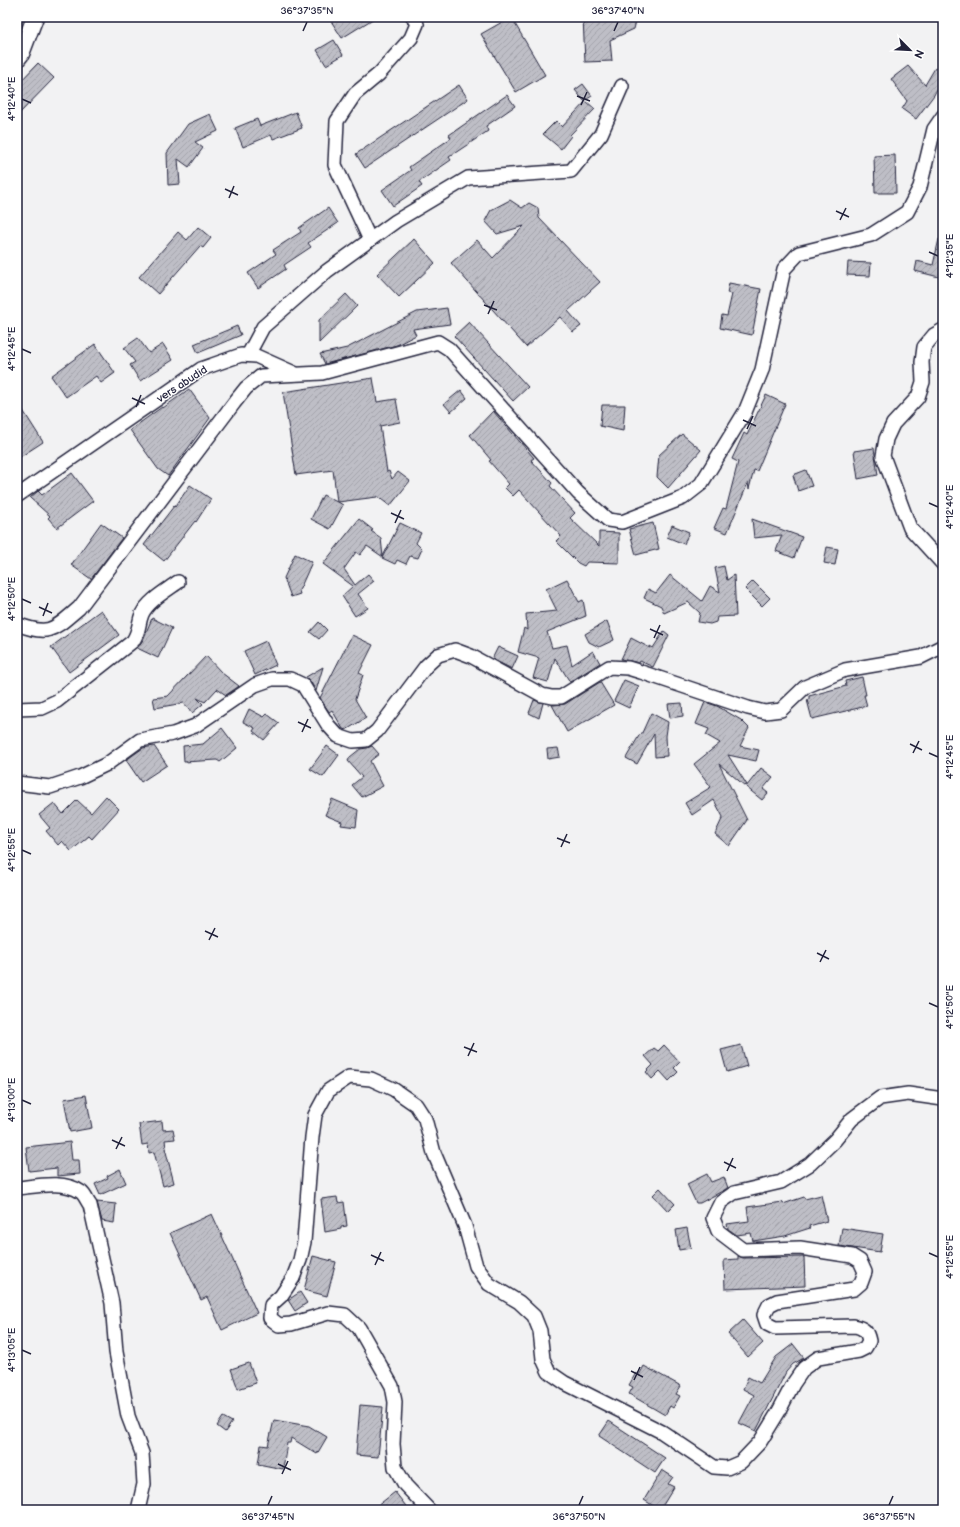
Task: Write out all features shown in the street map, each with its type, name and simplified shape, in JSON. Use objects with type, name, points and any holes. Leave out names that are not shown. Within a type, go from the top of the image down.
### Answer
[{"type":"main road","points":[[17,60],[21,54],[35,17]]},
{"type":"street","points":[[370,240],[335,165],[337,120],[355,94],[379,74],[411,38],[416,24],[413,17]]},
{"type":"street","points":[[248,355],[263,328],[327,271],[396,221],[468,178],[571,171],[601,134],[622,86]]},
{"type":"street","points":[[17,624],[33,630],[44,631],[57,627],[79,608],[246,388],[261,376],[322,373],[438,342],[449,349],[578,493],[608,520],[622,522],[683,498],[701,484],[745,412],[762,370],[784,269],[798,253],[871,235],[907,212],[920,187],[934,129],[943,116]]},
{"type":"street","points":[[943,330],[934,335],[924,347],[922,362],[923,382],[918,397],[893,424],[886,439],[883,456],[910,528],[943,564]]},
{"type":"street","name":"vers abudid","points":[[17,496],[201,369],[241,355],[248,355],[256,356],[298,375]]},
{"type":"street","points":[[17,709],[42,708],[57,701],[127,646],[138,634],[142,616],[149,605],[178,582]]},
{"type":"street","points":[[17,783],[50,787],[80,777],[107,764],[140,740],[173,734],[195,726],[256,685],[272,679],[290,679],[304,685],[328,725],[338,736],[353,741],[366,740],[377,731],[426,666],[438,655],[454,650],[471,656],[542,695],[552,698],[561,697],[609,667],[628,668],[748,708],[765,712],[781,710],[805,687],[845,670],[921,657],[943,646]]},
{"type":"street","points":[[429,1510],[405,1485],[395,1467],[393,1444],[395,1402],[392,1386],[359,1328],[345,1315],[328,1312],[291,1324],[279,1325],[270,1318],[271,1305],[281,1296],[293,1278],[300,1260],[304,1242],[315,1115],[328,1090],[348,1077],[372,1079],[393,1089],[416,1105],[425,1119],[434,1153],[464,1226],[476,1266],[489,1284],[519,1302],[534,1316],[540,1331],[543,1359],[549,1372],[565,1383],[662,1432],[714,1467],[728,1468],[741,1462],[760,1442],[793,1384],[804,1368],[818,1358],[859,1351],[865,1348],[869,1341],[868,1333],[862,1328],[854,1326],[775,1328],[767,1324],[764,1315],[769,1305],[777,1301],[854,1289],[861,1283],[865,1272],[860,1261],[852,1256],[800,1248],[743,1250],[718,1231],[713,1218],[721,1202],[734,1193],[781,1182],[810,1164],[835,1140],[852,1119],[880,1098],[908,1094],[943,1099]]},
{"type":"street","points":[[17,1188],[58,1185],[73,1187],[82,1193],[90,1205],[112,1303],[116,1352],[128,1416],[142,1453],[144,1484],[138,1510]]},
{"type":"building","points":[[338,17],[376,17],[342,38],[331,21]]},
{"type":"building","points":[[511,17],[545,75],[516,92],[481,34]]},
{"type":"building","points":[[583,17],[637,17],[634,29],[610,40],[612,61],[585,62]]},
{"type":"building","points":[[334,40],[343,55],[326,65],[317,50]]},
{"type":"building","points":[[38,63],[54,78],[17,116],[17,85]]},
{"type":"building","points":[[908,66],[925,85],[935,68],[943,72],[943,78],[934,95],[916,119],[902,109],[907,101],[891,79]]},
{"type":"building","points":[[583,84],[592,96],[584,101],[575,90]]},
{"type":"building","points":[[459,85],[468,99],[365,168],[356,154]]},
{"type":"building","points":[[507,95],[515,106],[486,126],[488,131],[449,157],[451,160],[419,182],[422,186],[393,206],[382,190],[411,170],[409,167],[451,138],[449,135]]},
{"type":"building","points":[[586,101],[595,109],[570,135],[571,136],[561,149],[543,134],[556,121],[562,127]]},
{"type":"building","points":[[296,112],[302,128],[273,139],[271,135],[243,147],[235,128],[257,119],[260,126]]},
{"type":"building","points":[[210,114],[218,131],[195,142],[203,148],[189,167],[178,159],[180,184],[168,185],[167,153],[188,124]]},
{"type":"building","points":[[895,155],[896,193],[875,193],[874,156]]},
{"type":"building","points":[[510,200],[522,208],[529,203],[538,208],[539,218],[600,282],[568,311],[581,326],[573,332],[560,317],[526,347],[451,263],[477,240],[493,258],[524,226],[497,234],[485,221],[491,210]]},
{"type":"building","points":[[328,208],[338,223],[308,243],[311,247],[284,265],[286,269],[258,288],[248,273],[276,254],[273,250],[301,232],[299,228]]},
{"type":"building","points":[[198,227],[211,238],[203,248],[200,246],[158,294],[139,277],[178,232],[187,240]]},
{"type":"building","points":[[414,239],[435,263],[399,297],[377,274]]},
{"type":"building","points":[[939,239],[943,239],[943,278],[915,271],[917,261],[933,265]]},
{"type":"building","points":[[848,262],[871,263],[870,276],[847,275]]},
{"type":"building","points":[[729,283],[761,289],[752,335],[720,328],[722,315],[727,316],[732,294],[727,293]]},
{"type":"building","points":[[346,294],[357,306],[319,343],[319,320]]},
{"type":"building","points":[[447,308],[450,324],[413,329],[416,335],[397,345],[325,364],[320,354],[347,348],[417,312]]},
{"type":"building","points":[[469,322],[528,387],[513,401],[454,336]]},
{"type":"building","points":[[237,326],[241,335],[198,353],[194,344]]},
{"type":"building","points":[[138,338],[149,353],[163,344],[173,360],[140,381],[130,365],[135,362],[124,348]]},
{"type":"building","points":[[95,344],[115,373],[101,383],[96,376],[66,397],[51,376]]},
{"type":"building","points":[[373,378],[377,402],[396,399],[400,422],[380,426],[387,472],[389,471],[392,479],[398,472],[410,481],[390,506],[377,496],[338,502],[343,505],[330,529],[311,519],[323,495],[337,502],[333,470],[296,475],[283,392]]},
{"type":"building","points":[[189,389],[210,418],[168,476],[158,469],[130,430]]},
{"type":"building","points":[[461,390],[467,398],[451,412],[444,404]]},
{"type":"building","points":[[766,395],[785,404],[757,471],[754,470],[749,489],[748,483],[727,533],[714,528],[723,508],[726,509],[738,462],[732,459],[744,433],[747,435]]},
{"type":"building","points":[[17,401],[43,442],[17,459]]},
{"type":"building","points":[[602,405],[625,405],[623,431],[600,426]]},
{"type":"building","points":[[493,411],[534,458],[531,460],[552,483],[550,486],[575,513],[570,518],[599,546],[599,532],[619,533],[619,563],[587,562],[584,566],[578,563],[556,541],[561,536],[519,490],[513,496],[505,488],[509,484],[489,461],[491,460],[470,435]]},
{"type":"building","points":[[682,434],[701,450],[668,488],[657,477],[659,455]]},
{"type":"building","points":[[874,448],[878,475],[858,479],[854,451]]},
{"type":"building","points":[[806,470],[812,486],[798,491],[793,475]]},
{"type":"building","points":[[72,473],[93,501],[57,528],[48,518],[50,516],[30,498],[38,491],[42,495]]},
{"type":"building","points":[[190,485],[211,499],[196,522],[195,521],[164,561],[144,545],[174,506],[175,507]]},
{"type":"building","points":[[359,519],[373,530],[371,531],[381,538],[383,557],[367,546],[360,555],[356,552],[344,569],[355,585],[368,574],[374,581],[358,594],[368,608],[355,616],[342,596],[353,586],[323,564]]},
{"type":"building","points":[[752,519],[802,537],[794,558],[776,551],[782,535],[754,538]]},
{"type":"building","points":[[101,523],[122,538],[91,579],[71,565]]},
{"type":"building","points":[[400,523],[421,533],[416,543],[422,549],[418,558],[410,556],[406,564],[397,560],[395,564],[382,558]]},
{"type":"building","points":[[653,523],[659,549],[636,555],[629,529]]},
{"type":"building","points":[[672,525],[689,532],[684,544],[667,537]]},
{"type":"building","points":[[827,547],[838,549],[835,565],[824,563]]},
{"type":"building","points":[[295,554],[312,562],[299,591],[300,594],[291,597],[284,578]]},
{"type":"building","points":[[724,566],[727,580],[734,575],[736,616],[717,617],[716,622],[710,624],[698,622],[700,613],[688,602],[664,613],[661,606],[644,598],[648,589],[656,593],[670,575],[702,601],[710,586],[720,592],[715,568]]},
{"type":"building","points":[[567,579],[579,602],[583,600],[586,616],[547,632],[552,648],[567,645],[572,665],[593,651],[600,663],[570,682],[555,658],[548,682],[533,678],[539,658],[518,652],[524,628],[527,630],[526,614],[557,611],[546,589]]},
{"type":"building","points":[[753,581],[770,598],[762,606],[745,589]]},
{"type":"building","points":[[101,610],[119,635],[69,672],[51,647]]},
{"type":"building","points":[[152,618],[172,628],[158,658],[137,648],[143,640]]},
{"type":"building","points":[[607,621],[614,640],[599,647],[589,642],[585,634]]},
{"type":"building","points":[[319,622],[327,630],[319,639],[310,632]]},
{"type":"building","points":[[664,631],[669,635],[653,667],[640,661],[639,663],[621,659],[631,638],[650,648],[650,646],[653,648]]},
{"type":"building","points":[[352,635],[373,645],[359,673],[363,675],[355,699],[366,718],[346,730],[343,729],[332,710],[329,712],[320,698]]},
{"type":"building","points":[[266,641],[276,665],[255,675],[244,651]]},
{"type":"building","points":[[498,647],[518,656],[512,669],[492,659]]},
{"type":"building","points":[[206,656],[222,673],[239,686],[226,695],[217,689],[205,702],[197,698],[203,704],[192,713],[184,703],[155,708],[153,698],[168,696]]},
{"type":"building","points":[[323,667],[316,691],[306,677]]},
{"type":"building","points":[[862,677],[867,706],[812,719],[807,700],[809,699],[809,696],[846,686],[845,681]]},
{"type":"building","points":[[624,680],[639,686],[629,708],[614,701]]},
{"type":"building","points":[[600,682],[614,705],[567,732],[552,705],[565,704]]},
{"type":"building","points":[[534,700],[543,703],[539,718],[529,713]]},
{"type":"building","points":[[705,702],[717,706],[741,720],[749,728],[740,746],[759,750],[756,761],[728,755],[747,785],[745,786],[719,764],[747,820],[729,846],[715,834],[723,817],[714,800],[692,815],[685,803],[711,787],[694,764],[720,743],[706,735],[709,729],[696,724]]},
{"type":"building","points":[[682,703],[683,716],[670,718],[668,704]]},
{"type":"building","points":[[249,709],[264,717],[267,714],[279,723],[264,740],[253,731],[255,728],[243,722]]},
{"type":"building","points":[[651,713],[668,722],[666,736],[667,756],[655,757],[654,734],[637,764],[626,758],[640,734],[641,735]]},
{"type":"building","points":[[222,728],[237,748],[220,762],[217,760],[184,762],[183,746],[203,744]]},
{"type":"building","points":[[154,746],[167,765],[141,782],[126,760],[143,748]]},
{"type":"building","points":[[327,746],[339,755],[323,777],[310,769]]},
{"type":"building","points":[[372,746],[379,754],[370,761],[383,786],[362,797],[352,785],[362,777],[348,761],[350,757],[360,749]]},
{"type":"building","points":[[558,748],[560,757],[548,759],[547,749]]},
{"type":"building","points":[[761,768],[773,777],[763,789],[768,793],[762,800],[746,787]]},
{"type":"building","points":[[106,796],[119,809],[92,839],[89,836],[71,851],[62,841],[58,845],[46,831],[50,828],[39,815],[54,803],[63,814],[77,800],[91,813]]},
{"type":"building","points":[[332,799],[358,810],[356,827],[341,825],[342,822],[325,815]]},
{"type":"building","points":[[664,1045],[680,1062],[674,1068],[678,1072],[669,1081],[660,1071],[652,1079],[646,1072],[653,1065],[645,1056],[654,1048],[658,1051]]},
{"type":"building","points":[[741,1045],[747,1066],[727,1072],[721,1050]]},
{"type":"building","points":[[86,1095],[92,1128],[70,1132],[64,1099]]},
{"type":"building","points":[[162,1121],[163,1130],[173,1129],[175,1139],[165,1140],[165,1148],[174,1183],[163,1186],[154,1152],[149,1153],[148,1144],[142,1145],[139,1124]]},
{"type":"building","points":[[70,1142],[72,1160],[79,1160],[80,1174],[57,1176],[57,1168],[29,1171],[26,1147]]},
{"type":"building","points":[[120,1169],[126,1183],[100,1195],[95,1184],[108,1178],[107,1176]]},
{"type":"building","points":[[707,1174],[711,1182],[724,1177],[728,1188],[700,1203],[696,1203],[687,1184]]},
{"type":"building","points":[[660,1188],[675,1204],[668,1211],[653,1195]]},
{"type":"building","points":[[821,1195],[827,1221],[809,1226],[810,1228],[785,1236],[753,1241],[751,1233],[737,1235],[728,1229],[727,1224],[749,1221],[747,1207],[783,1202],[783,1204],[804,1197],[805,1199]]},
{"type":"building","points":[[337,1197],[338,1203],[344,1202],[347,1226],[341,1227],[341,1229],[325,1232],[321,1199]]},
{"type":"building","points":[[97,1202],[116,1204],[114,1223],[102,1221]]},
{"type":"building","points":[[212,1214],[257,1313],[222,1330],[207,1297],[201,1300],[170,1233]]},
{"type":"building","points":[[687,1228],[691,1248],[679,1250],[676,1230]]},
{"type":"building","points":[[842,1228],[883,1234],[880,1252],[839,1246]]},
{"type":"building","points":[[313,1256],[336,1262],[327,1296],[304,1290]]},
{"type":"building","points":[[738,1256],[743,1258],[804,1257],[805,1286],[725,1289],[724,1260],[738,1259]]},
{"type":"building","points":[[300,1292],[307,1303],[295,1311],[288,1300]]},
{"type":"building","points":[[743,1320],[763,1343],[748,1357],[728,1334]]},
{"type":"building","points":[[793,1344],[804,1358],[793,1364],[786,1372],[756,1431],[739,1423],[754,1395],[743,1389],[748,1377],[760,1383],[776,1357]]},
{"type":"building","points":[[249,1363],[256,1383],[238,1389],[231,1369]]},
{"type":"building","points":[[644,1366],[681,1386],[676,1394],[680,1396],[673,1408],[670,1406],[665,1415],[629,1394],[633,1387],[629,1385],[636,1373],[639,1375]]},
{"type":"building","points":[[360,1405],[383,1407],[378,1457],[356,1455]]},
{"type":"building","points":[[223,1417],[232,1422],[225,1432],[217,1426]]},
{"type":"building","points":[[274,1420],[309,1426],[327,1437],[317,1454],[291,1438],[290,1443],[287,1443],[283,1469],[258,1464],[261,1445],[268,1446]]},
{"type":"building","points":[[609,1421],[665,1458],[655,1473],[599,1436]]},
{"type":"building","points":[[662,1470],[673,1477],[668,1484],[674,1487],[660,1510],[644,1500]]},
{"type":"building","points":[[395,1492],[409,1510],[372,1510]]}]
